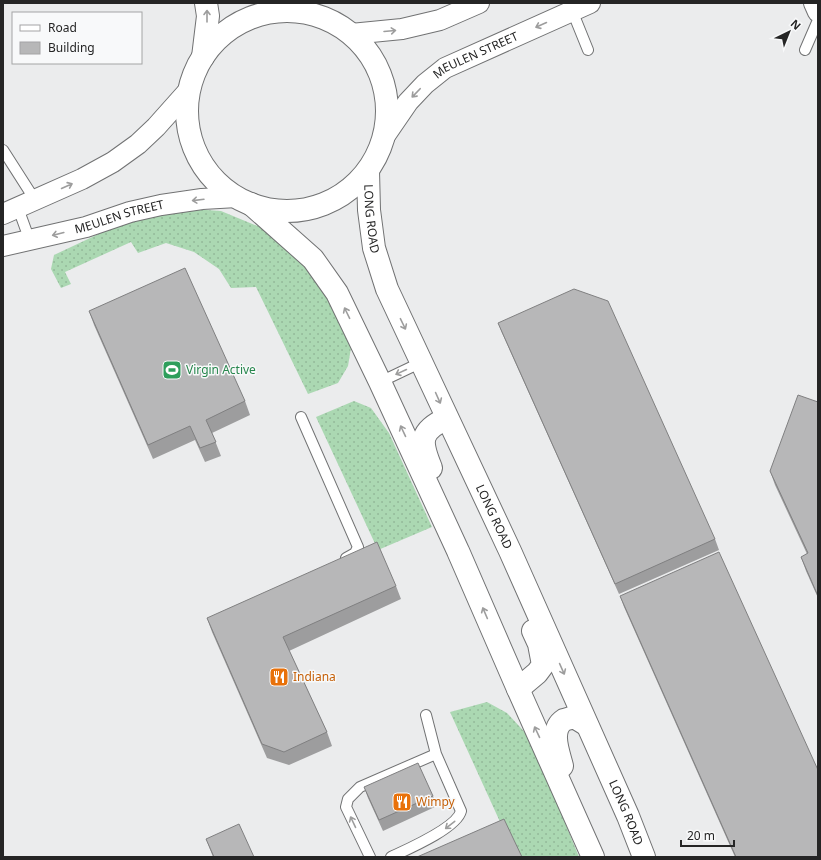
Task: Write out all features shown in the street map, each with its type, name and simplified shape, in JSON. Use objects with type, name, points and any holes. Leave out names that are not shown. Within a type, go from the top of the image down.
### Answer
[{"type":"street","points":[[203,57],[208,16],[206,3]]},
{"type":"street","points":[[352,34],[402,30],[440,20],[479,3]]},
{"type":"street","name":"MEULEN STREET","points":[[384,137],[408,102],[425,84],[445,68],[570,7],[590,3]]},
{"type":"street","points":[[814,3],[818,12]]},
{"type":"street","points":[[244,200],[270,209],[285,211],[308,209],[327,203],[341,196],[368,171],[379,152],[384,137],[387,114],[382,79],[375,63],[364,46],[352,34],[336,23],[295,7],[284,11],[266,13],[251,17],[235,25],[221,36],[203,57],[194,74],[189,90],[187,110],[190,132],[196,151],[211,174],[224,188],[244,200],[313,259],[337,293],[458,550],[593,857]]},
{"type":"street","points":[[19,207],[82,179],[113,162],[138,144],[156,127],[189,90]]},
{"type":"street","name":"LONG ROAD","points":[[368,171],[369,210],[374,248],[387,289],[510,552],[628,816],[644,857]]},
{"type":"street","name":"MEULEN STREET","points":[[3,246],[86,227],[130,212],[161,204],[202,199],[244,200]]},
{"type":"street","points":[[447,418],[434,425],[426,432],[424,445],[425,453],[444,496],[454,524],[458,550]]},
{"type":"street","points":[[510,552],[512,574],[520,599],[538,644],[543,665],[537,673],[518,689]]},
{"type":"street","points":[[573,810],[556,742],[557,728],[564,720],[574,718],[587,725]]},
{"type":"lane","points":[[570,7],[588,50]]},
{"type":"lane","points":[[805,50],[818,20]]},
{"type":"lane","points":[[3,150],[30,241]]},
{"type":"lane","points":[[380,382],[422,362]]},
{"type":"lane","points":[[301,417],[358,547],[353,555],[334,564]]},
{"type":"lane","points":[[391,857],[447,828],[460,816],[461,811],[436,754],[426,715]]},
{"type":"lane","points":[[370,857],[346,806],[348,799],[360,787],[436,754]]},
{"type":"green space","points":[[178,208],[221,211],[272,232],[308,264],[327,291],[351,348],[348,366],[338,383],[308,394],[256,287],[231,288],[219,269],[194,252],[166,243],[138,253],[131,242],[65,272],[71,284],[61,288],[51,269],[54,255],[122,223]]},
{"type":"green space","points":[[354,401],[371,408],[389,433],[432,527],[378,550],[316,417]]},
{"type":"green space","points":[[487,702],[507,713],[531,739],[579,857],[516,857],[450,712]]},
{"type":"building","name":"Virgin Active","points":[[185,268],[245,401],[206,420],[216,442],[200,448],[190,426],[148,445],[89,311]]},
{"type":"building","points":[[574,289],[608,301],[715,539],[615,584],[498,323]]},
{"type":"building","points":[[798,395],[818,402],[818,596],[801,557],[808,553],[770,471]]},
{"type":"building","points":[[377,542],[396,586],[283,637],[327,732],[284,752],[262,744],[207,618]]},
{"type":"building","points":[[719,552],[818,770],[818,857],[736,857],[620,596]]},
{"type":"building","name":"Wimpy","points":[[418,763],[433,796],[379,820],[364,787]]},
{"type":"building","points":[[504,819],[522,857],[417,857]]},
{"type":"building","points":[[239,824],[254,857],[214,857],[206,839]]},
{"type":"place","name":"Virgin Active","points":[[172,370]]},
{"type":"place","name":"Indiana","points":[[279,677]]},
{"type":"place","name":"Wimpy","points":[[402,802]]}]
